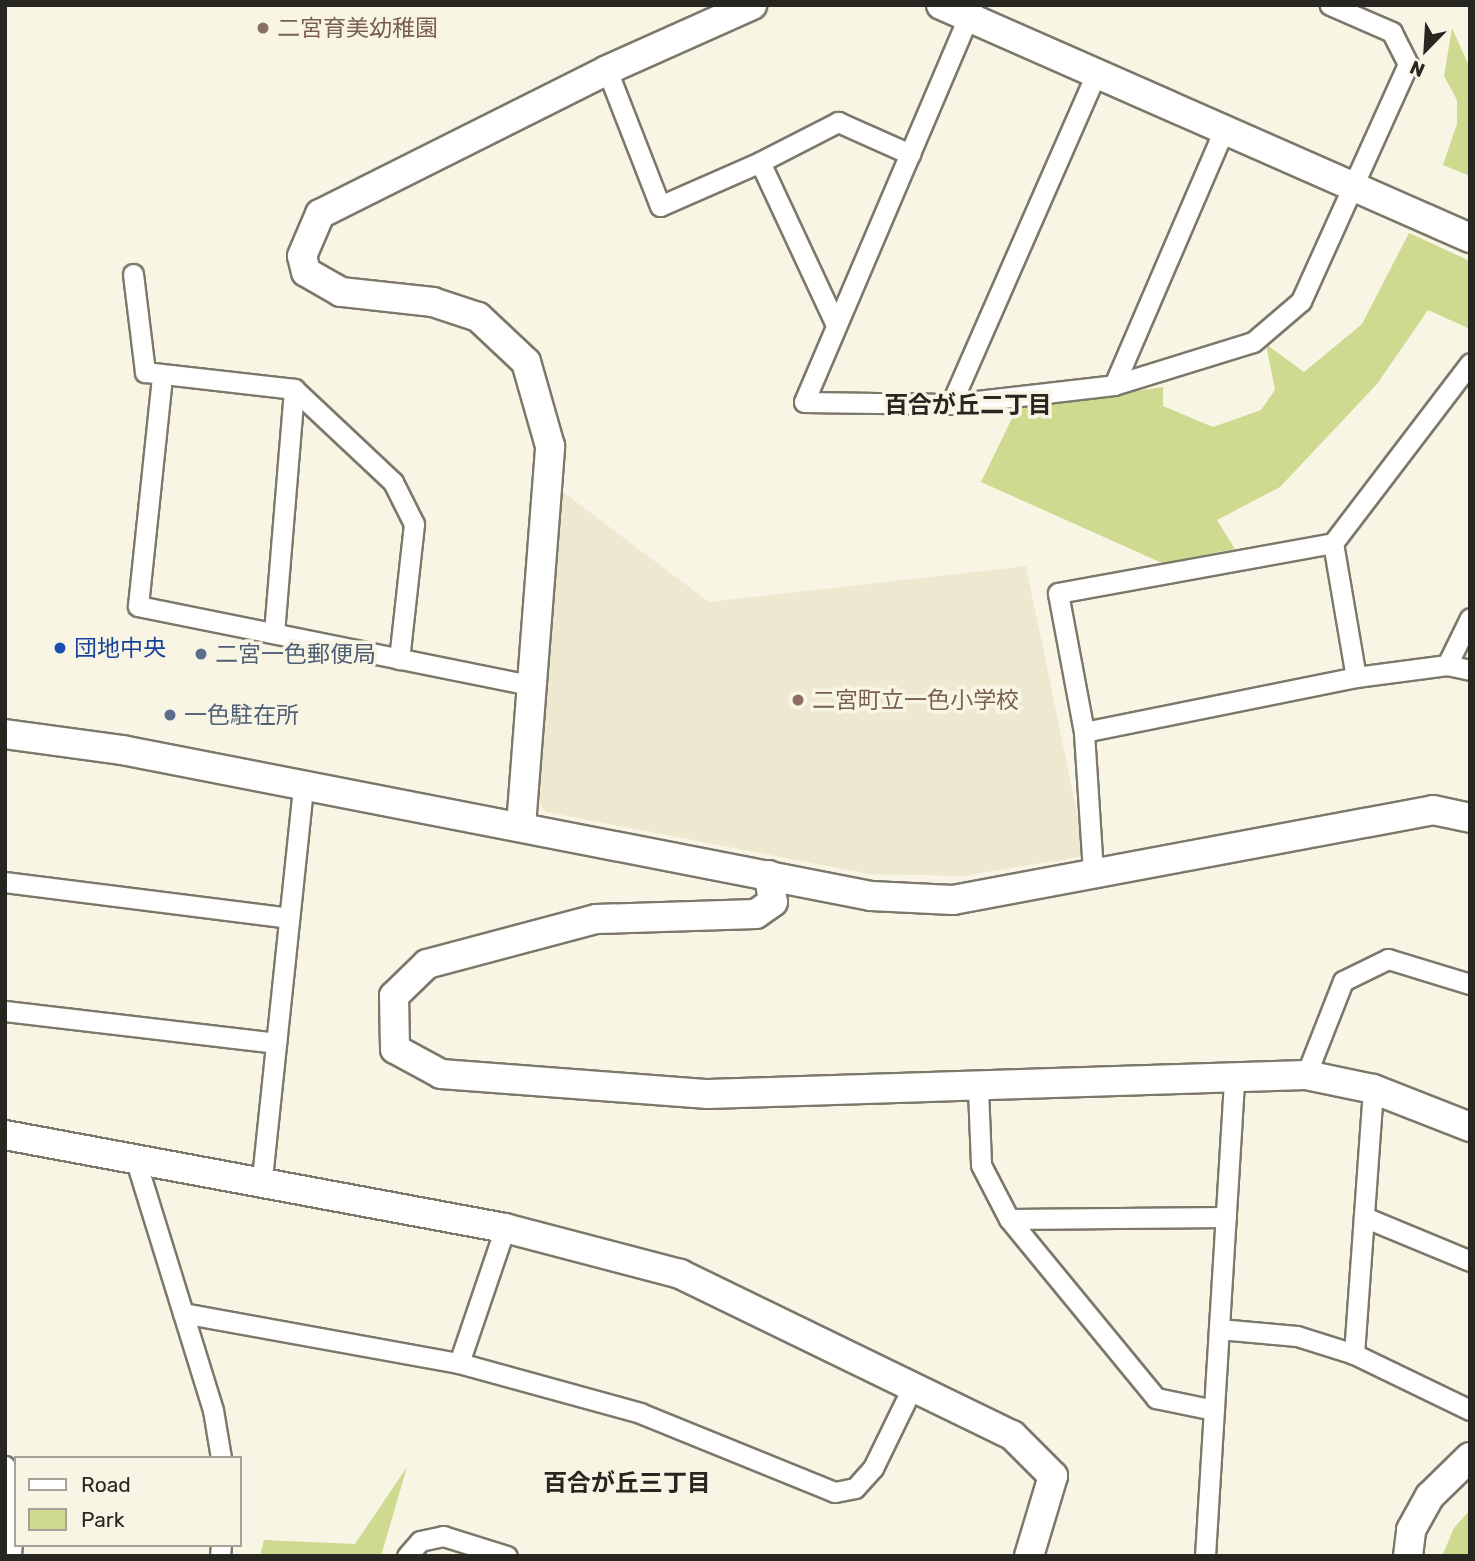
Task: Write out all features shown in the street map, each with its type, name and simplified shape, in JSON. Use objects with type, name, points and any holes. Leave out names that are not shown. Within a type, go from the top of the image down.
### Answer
[{"type":"street","points":[[521,826],[529,685],[550,446],[526,362],[478,317],[433,302],[341,292],[306,272],[302,256],[320,214],[607,70],[752,5]]},
{"type":"street","points":[[941,5],[971,11],[1096,73],[1470,238]]},
{"type":"street","points":[[971,11],[804,402],[951,404],[1114,385],[1252,342],[1301,301],[1408,64],[1392,32],[1330,5]]},
{"type":"street","points":[[607,70],[660,206],[760,162],[838,122],[909,154]]},
{"type":"street","points":[[951,404],[1096,73]]},
{"type":"street","points":[[1114,385],[1224,130]]},
{"type":"street","points":[[760,162],[836,325]]},
{"type":"street","points":[[133,274],[145,372],[162,377],[294,389],[393,482],[414,524],[399,659]]},
{"type":"street","points":[[1093,872],[1084,732],[1058,593],[1333,544],[1470,363]]},
{"type":"street","points":[[162,377],[138,606],[529,685]]},
{"type":"street","points":[[274,633],[294,389]]},
{"type":"street","points":[[1333,544],[1356,677]]},
{"type":"street","points":[[1447,665],[1470,618]]},
{"type":"street","points":[[1084,732],[1356,677],[1447,665],[1470,670]]},
{"type":"street","points":[[5,733],[521,826],[871,896],[953,900],[1433,810],[1470,818]]},
{"type":"street","points":[[262,1178],[303,785]]},
{"type":"street","points":[[769,875],[773,902],[756,914],[596,919],[427,964],[394,996],[395,1049],[441,1074],[694,1093],[978,1089],[1306,1075],[1373,1089],[1470,1126]]},
{"type":"street","points":[[5,882],[289,918]]},
{"type":"street","points":[[1306,1075],[1343,981],[1388,959],[1470,984]]},
{"type":"street","points":[[5,1011],[276,1043]]},
{"type":"street","points":[[1205,1556],[1234,1076]]},
{"type":"street","points":[[978,1089],[981,1165],[1009,1219],[1156,1398],[1214,1410]]},
{"type":"street","points":[[1354,1354],[1373,1089]]},
{"type":"street","points":[[5,1135],[262,1178],[505,1228],[680,1274],[1012,1435],[1044,1462],[1052,1492],[1029,1556]]},
{"type":"street","points":[[135,1158],[183,1313],[220,1456]]},
{"type":"street","points":[[1009,1219],[1226,1217]]},
{"type":"street","points":[[1364,1217],[1470,1261]]},
{"type":"street","points":[[459,1363],[505,1228]]},
{"type":"street","points":[[183,1313],[459,1363],[640,1413],[835,1492],[855,1488],[873,1468],[914,1386]]},
{"type":"street","points":[[1219,1329],[1297,1336],[1354,1354],[1470,1410]]},
{"type":"street","points":[[1408,1556],[1411,1530],[1430,1496],[1470,1457]]},
{"type":"street","points":[[5,1466],[14,1504],[11,1556]]},
{"type":"street","points":[[407,1556],[420,1541],[443,1536],[507,1556]]},
{"type":"shaded area","name":"二宮町立一色小学校","points":[[559,489],[709,602],[1026,566],[1086,856],[962,876],[869,874],[546,812],[534,797]]},
{"type":"green space","points":[[1452,28],[1470,68],[1470,176],[1443,165],[1457,124],[1457,100],[1444,76]]},
{"type":"green space","points":[[1409,233],[1470,261],[1470,329],[1428,310],[1377,384],[1280,487],[1217,520],[1235,549],[1162,563],[981,482],[1017,408],[1163,387],[1163,406],[1213,427],[1261,410],[1275,390],[1266,344],[1304,372],[1362,324]]},
{"type":"green space","points":[[407,1467],[381,1556],[260,1556],[264,1540],[355,1544]]},
{"type":"green space","points":[[1470,1510],[1470,1556],[1442,1556],[1454,1528]]},
{"type":"place","name":"二宮育美幼稚園","points":[[263,28]]},
{"type":"place","name":"団地中央","points":[[60,648]]},
{"type":"place","name":"二宮一色郵便局","points":[[201,654]]},
{"type":"place","name":"二宮町立一色小学校","points":[[798,700]]},
{"type":"place","name":"一色駐在所","points":[[170,715]]},
{"type":"district","name":"百合が丘二丁目","points":[[968,406]]},
{"type":"district","name":"百合が丘三丁目","points":[[627,1484]]}]
